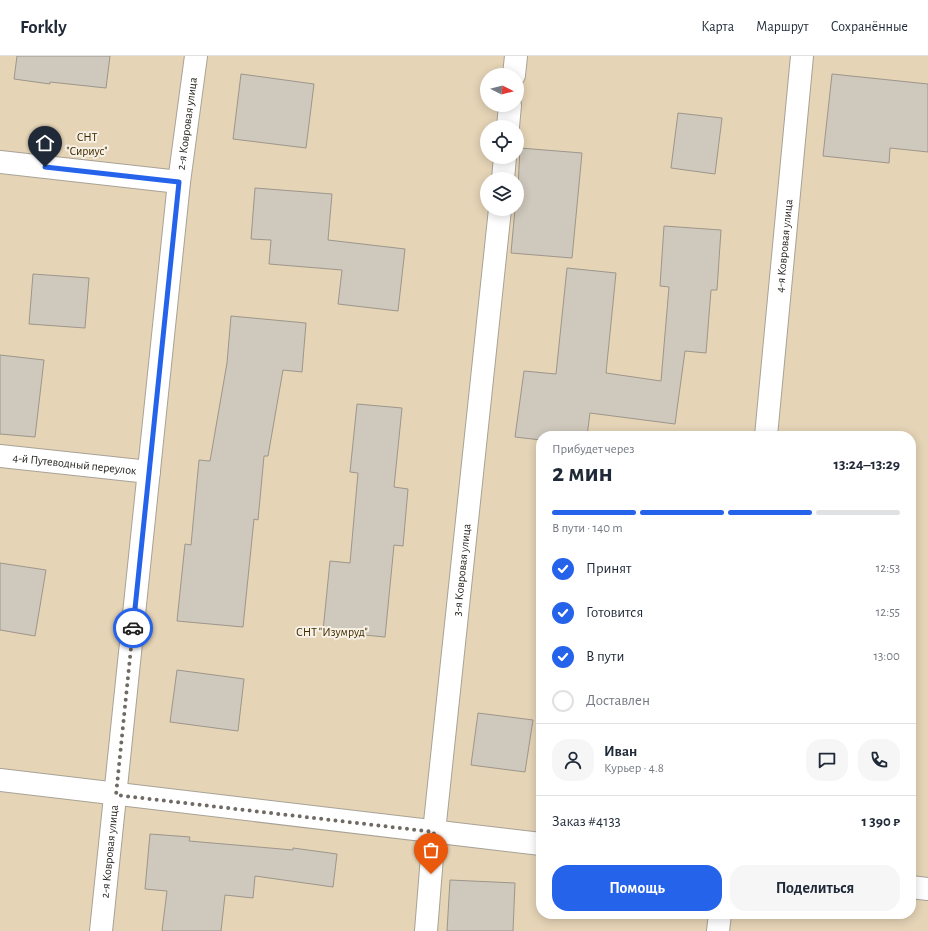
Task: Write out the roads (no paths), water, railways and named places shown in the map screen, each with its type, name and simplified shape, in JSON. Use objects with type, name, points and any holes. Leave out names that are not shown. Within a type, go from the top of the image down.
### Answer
[{"type":"street","name":"2-я Ковровая улица","points":[[101,931],[179,182],[196,56]]},
{"type":"street","points":[[515,68],[516,56]]},
{"type":"street","name":"4-я Ковровая улица","points":[[766,431],[802,56]]},
{"type":"street","points":[[0,162],[179,182]]},
{"type":"street","name":"3-я Ковровая улица","points":[[426,931],[434,832],[499,216]]},
{"type":"street","name":"4-й Путеводный переулок","points":[[0,456],[149,472]]},
{"type":"street","points":[[0,780],[116,795],[536,843]]},
{"type":"street","points":[[916,888],[928,889]]},
{"type":"street","points":[[718,931],[719,919]]},
{"type":"park label","name":"СНТ \"Сириус\"","points":[[87,144]]},
{"type":"park label","name":"СНТ \"Изумруд\"","points":[[332,632]]}]
